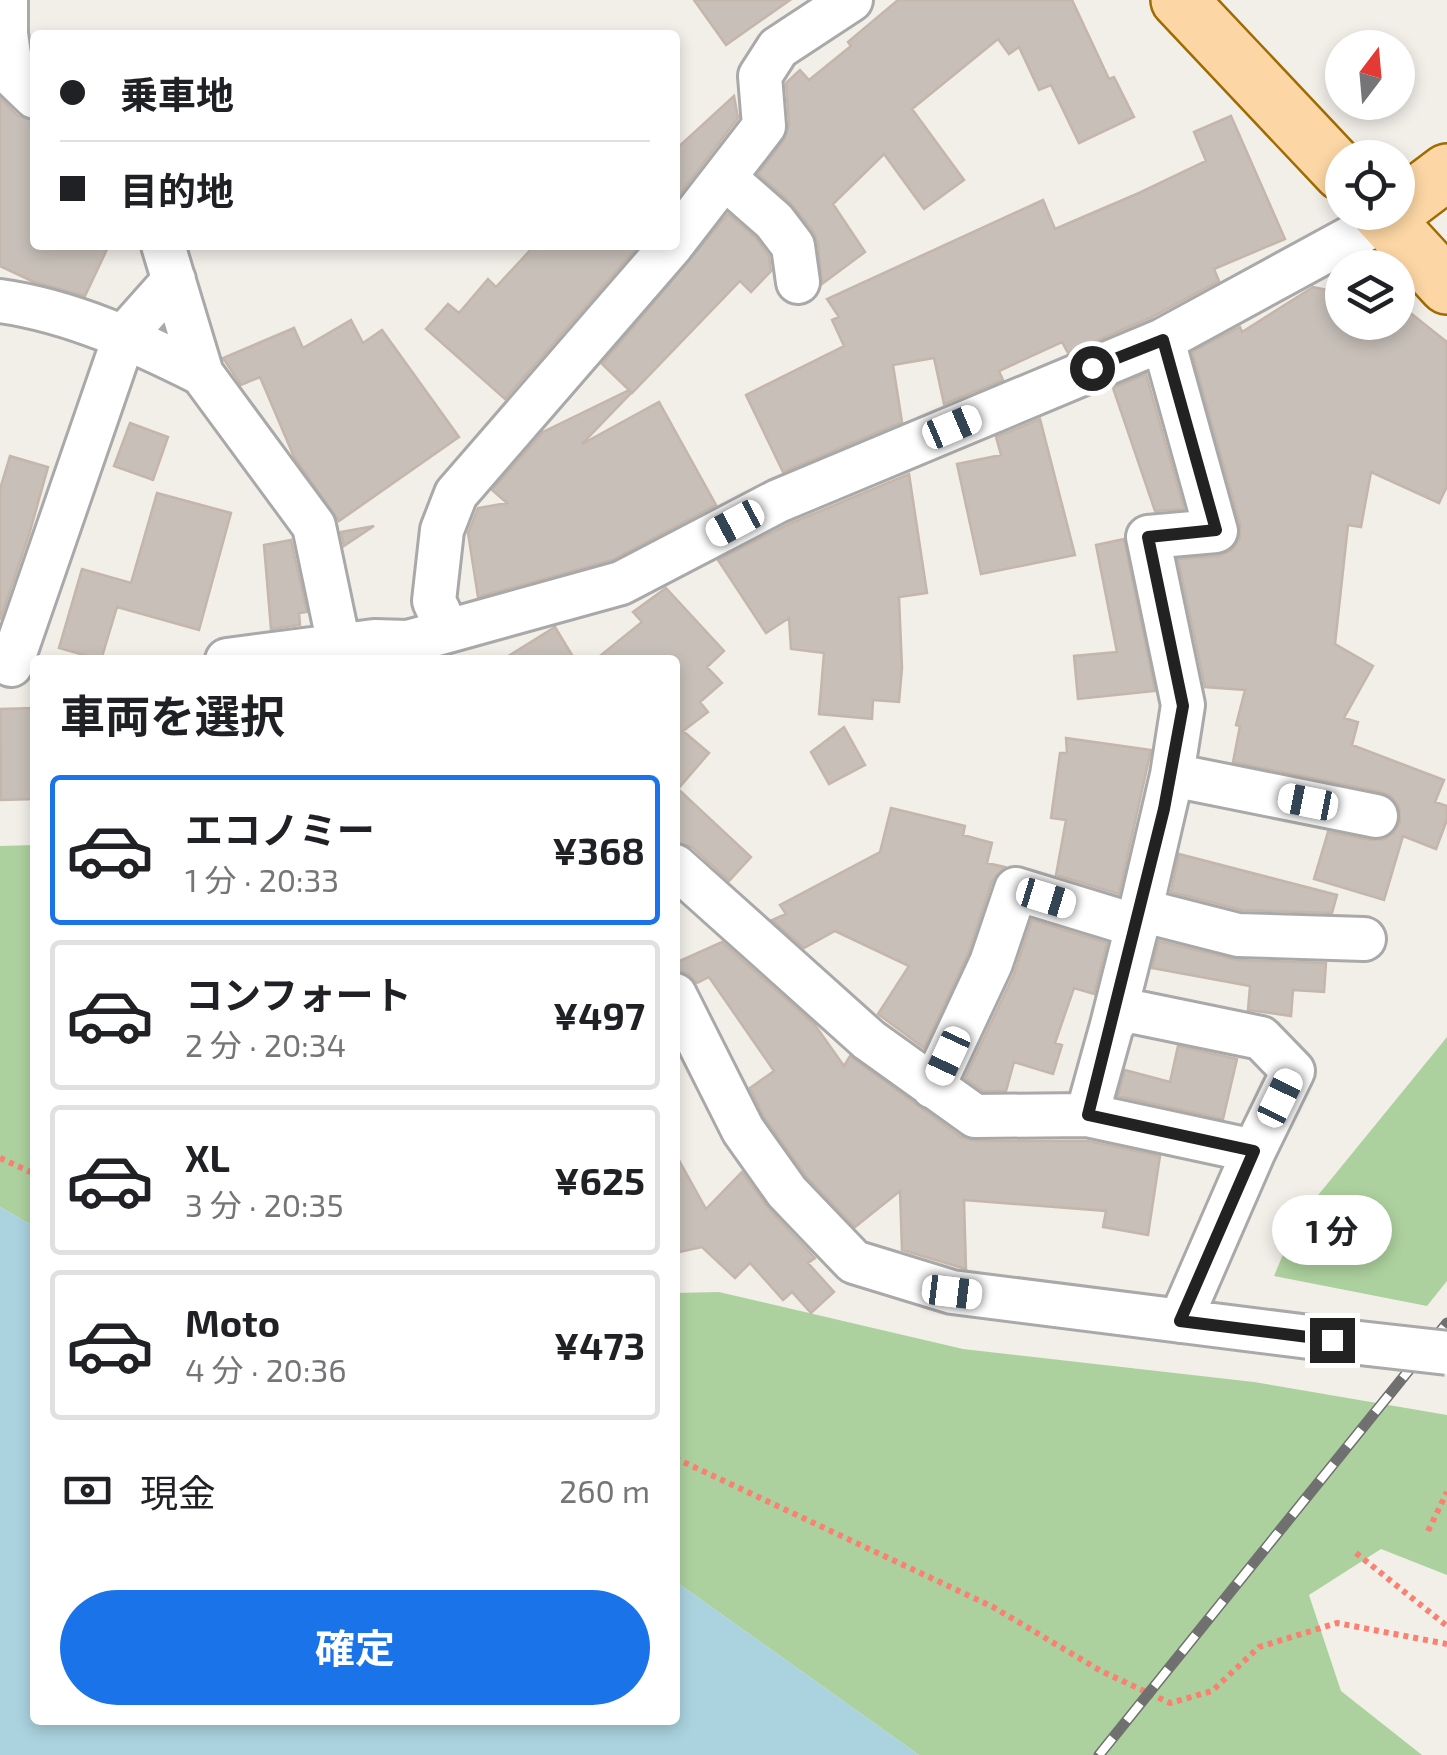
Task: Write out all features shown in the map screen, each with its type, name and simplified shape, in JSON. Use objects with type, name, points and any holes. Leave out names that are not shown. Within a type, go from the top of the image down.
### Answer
[{"type":"main road","points":[[1179,0],[1325,156]]},
{"type":"main road","points":[[1415,195],[1447,172]]},
{"type":"main road","points":[[1403,230],[1447,286]]},
{"type":"street","points":[[6,0],[12,75],[30,92]]},
{"type":"street","points":[[680,235],[764,126],[760,76],[778,48],[851,0]]},
{"type":"street","points":[[726,179],[774,221],[793,246],[798,282]]},
{"type":"street","points":[[264,655],[338,645],[428,644],[621,583],[778,500],[1163,340],[1359,230]]},
{"type":"street","points":[[428,644],[442,530],[456,494],[667,250]]},
{"type":"street","points":[[168,263],[202,374],[314,526],[338,645]]},
{"type":"street","points":[[15,664],[125,335],[168,263]]},
{"type":"street","points":[[0,301],[125,335],[202,374]]},
{"type":"street","points":[[1088,1115],[1172,776],[1183,706],[1148,537],[1216,530],[1163,340]]},
{"type":"street","points":[[1172,776],[1376,816]]},
{"type":"street","points":[[680,870],[869,1040],[976,1116],[1088,1115],[1254,1151]]},
{"type":"street","points":[[934,1087],[991,962],[1016,889],[1138,918],[1238,935],[1364,939]]},
{"type":"street","points":[[680,1005],[743,1130],[787,1192],[854,1262],[952,1292],[1447,1354]]},
{"type":"street","points":[[1112,1025],[1125,1010],[1261,1038],[1293,1070],[1180,1321]]},
{"type":"path","points":[[0,1158],[30,1172]]},
{"type":"path","points":[[680,1460],[993,1607],[1101,1672],[1170,1702],[1212,1692],[1259,1648],[1337,1624],[1447,1644]]},
{"type":"path","points":[[1428,1531],[1447,1492]]},
{"type":"path","points":[[1356,1552],[1447,1626]]},
{"type":"green space","points":[[30,845],[30,1224],[0,1207],[0,846]]},
{"type":"green space","points":[[1447,1037],[1447,1281],[1427,1306],[1274,1276],[1297,1221]]},
{"type":"green space","points":[[719,1292],[963,1349],[1254,1382],[1447,1415],[1447,1575],[1381,1549],[1309,1595],[1341,1691],[1422,1755],[919,1755],[680,1585],[680,1293]]},
{"type":"water","points":[[0,1207],[30,1224],[30,1725],[680,1725],[680,1585],[919,1755],[0,1755]]},
{"type":"building","points":[[694,0],[790,0],[726,45]]},
{"type":"building","points":[[898,0],[1072,0],[1109,79],[1114,77],[1134,117],[1079,143],[1051,85],[1039,90],[1019,47],[1009,54],[998,39],[912,109],[964,180],[924,209],[884,154],[833,204],[865,252],[822,284],[813,231],[790,202],[758,174],[784,140],[789,124],[786,83],[800,70],[809,80]]},
{"type":"building","points":[[734,96],[738,118],[680,193],[680,145]]},
{"type":"building","points":[[0,98],[18,116],[30,120],[30,250],[107,250],[85,296],[34,282],[0,266]]},
{"type":"building","points":[[1231,116],[1285,239],[1214,269],[1219,281],[1152,317],[1068,353],[1062,342],[999,371],[1003,380],[944,404],[934,358],[893,365],[902,422],[783,472],[746,395],[844,346],[832,320],[839,317],[827,299],[1043,200],[1055,229],[1139,193],[1206,161],[1194,132]]},
{"type":"building","points":[[728,214],[756,238],[769,256],[771,271],[751,292],[740,281],[632,393],[602,364]]},
{"type":"building","points":[[530,250],[635,250],[505,399],[426,329],[448,304],[459,313],[488,279],[496,287]]},
{"type":"building","points":[[1313,287],[1325,289],[1325,340],[1415,340],[1415,317],[1447,342],[1447,486],[1439,503],[1371,472],[1361,527],[1348,525],[1335,644],[1373,666],[1344,718],[1358,722],[1352,745],[1444,780],[1435,802],[1447,806],[1447,820],[1436,849],[1403,836],[1384,900],[1314,879],[1328,832],[1371,840],[1385,839],[1394,833],[1400,822],[1399,807],[1392,797],[1233,762],[1240,726],[1236,725],[1245,690],[1205,687],[1178,559],[1219,556],[1232,550],[1240,538],[1240,524],[1192,352],[1240,327],[1242,332]]},
{"type":"building","points":[[351,320],[363,343],[382,330],[459,437],[339,521],[294,457],[260,377],[241,385],[223,358],[294,328],[303,348]]},
{"type":"building","points":[[1146,374],[1184,509],[1155,511],[1113,388]]},
{"type":"building","points":[[629,390],[631,393],[582,444],[659,402],[716,505],[612,560],[478,597],[468,533],[478,508],[507,503],[492,490],[543,432]]},
{"type":"building","points":[[1040,419],[1075,555],[981,574],[957,464],[1001,455],[996,437]]},
{"type":"building","points":[[130,423],[168,437],[153,480],[114,466]]},
{"type":"building","points":[[10,456],[48,467],[0,620],[0,489]]},
{"type":"building","points":[[909,474],[927,593],[899,597],[899,702],[873,700],[872,719],[819,714],[824,653],[791,649],[789,618],[766,633],[718,560],[789,524]]},
{"type":"building","points":[[157,493],[231,513],[199,630],[117,607],[103,655],[84,655],[59,648],[82,569],[131,583]]},
{"type":"building","points":[[374,526],[344,546],[341,532]]},
{"type":"building","points":[[1124,539],[1155,691],[1078,699],[1074,656],[1117,652],[1096,545]]},
{"type":"building","points":[[291,540],[307,612],[299,613],[300,625],[271,629],[264,545]]},
{"type":"building","points":[[666,588],[724,651],[707,667],[722,683],[700,702],[708,712],[683,731],[709,753],[680,787],[680,655],[601,655],[642,622],[633,612]]},
{"type":"building","points":[[555,627],[572,655],[510,655]]},
{"type":"building","points":[[30,708],[30,799],[1,800],[0,709]]},
{"type":"building","points":[[844,727],[865,765],[829,784],[811,752]]},
{"type":"building","points":[[1066,738],[1151,750],[1119,894],[1056,875],[1066,820],[1051,818],[1060,753],[1067,753]]},
{"type":"building","points":[[680,791],[751,857],[729,881],[692,847],[680,843]]},
{"type":"building","points":[[891,808],[965,826],[963,835],[992,843],[987,863],[1005,867],[992,881],[968,954],[924,1048],[878,1014],[909,966],[835,931],[804,948],[772,920],[786,914],[780,905],[880,852]]},
{"type":"building","points":[[1179,854],[1337,895],[1332,913],[1242,910],[1171,892]]},
{"type":"building","points":[[1032,920],[1107,943],[1094,994],[1074,988],[1055,1043],[1062,1045],[1053,1074],[1014,1062],[1006,1091],[983,1091],[965,1078],[1014,974]]},
{"type":"building","points":[[1159,941],[1237,960],[1326,963],[1324,992],[1293,990],[1291,1016],[1248,1010],[1250,986],[1152,968]]},
{"type":"building","points":[[722,942],[815,1025],[844,1066],[850,1056],[961,1137],[975,1141],[1088,1141],[1160,1156],[1148,1235],[1103,1227],[1106,1211],[964,1200],[966,1269],[902,1250],[900,1191],[855,1227],[806,1176],[764,1117],[750,1088],[774,1071],[709,977],[697,983],[680,972],[680,961]]},
{"type":"building","points":[[1178,1046],[1237,1059],[1223,1119],[1118,1096],[1125,1070],[1170,1082]]},
{"type":"building","points":[[680,1162],[706,1209],[742,1172],[769,1209],[815,1258],[808,1263],[834,1292],[811,1313],[792,1292],[783,1300],[750,1263],[735,1278],[702,1247],[680,1252]]},
{"type":"railway","points":[[1099,1755],[1447,1323]]},
{"type":"route","points":[[1092,368],[1163,340],[1216,530],[1148,537],[1183,706],[1172,776],[1088,1115],[1254,1151],[1180,1321],[1332,1340]]}]
